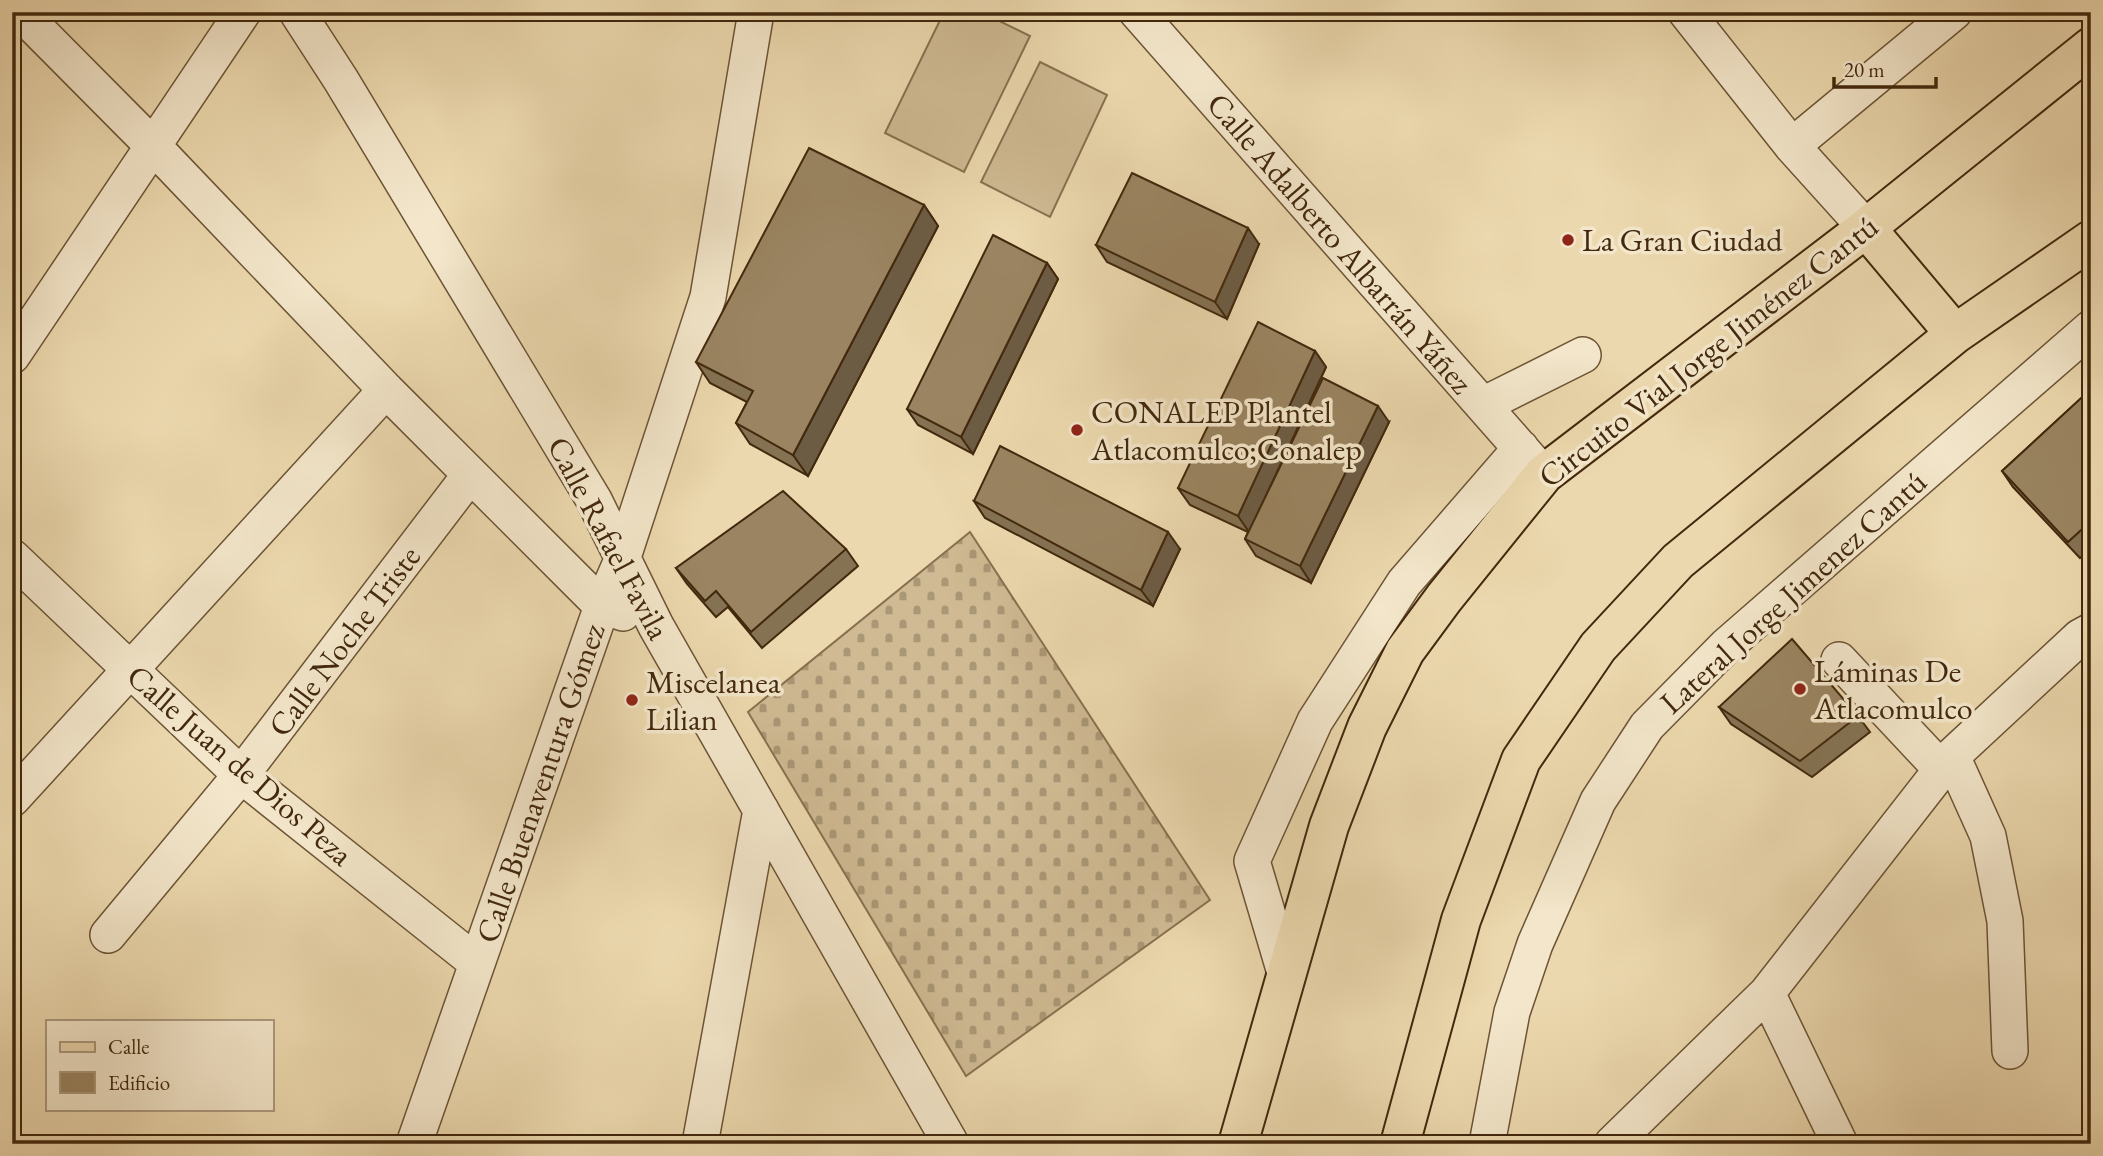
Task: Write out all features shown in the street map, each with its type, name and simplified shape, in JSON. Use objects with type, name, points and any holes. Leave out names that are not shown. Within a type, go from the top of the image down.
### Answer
[{"type":"main road","name":"Circuito Vial Jorge Jiménez Cantú","points":[[1238,1144],[1329,826],[1367,727],[1405,650],[1532,461],[1866,228],[2091,47]]},
{"type":"main road","points":[[1866,228],[1955,334]]},
{"type":"main road","points":[[1399,1144],[1466,908],[1521,760],[1568,687],[1598,647],[1678,561],[1955,334],[2091,240]]},
{"type":"street","points":[[20,12],[154,146],[386,390],[602,606],[656,625]]},
{"type":"street","points":[[12,356],[243,12]]},
{"type":"street","name":"Calle Rafael Favila","points":[[298,12],[594,500],[621,560],[656,625],[951,1144]]},
{"type":"street","name":"Calle Buenaventura Gómez","points":[[414,1144],[602,606],[621,560],[708,297],[756,12]]},
{"type":"street","name":"Calle Adalberto Albarrán Yáñez","points":[[1137,12],[1532,461]]},
{"type":"street","points":[[1686,12],[1792,146],[1866,228]]},
{"type":"street","points":[[1792,146],[1954,12]]},
{"type":"street","name":"Lateral Jorge Jimenez Cantú","points":[[1487,1144],[1512,1012],[1535,944],[1598,801],[1647,726],[1726,646],[2091,328]]},
{"type":"street","points":[[1483,405],[1583,355]]},
{"type":"street","points":[[12,799],[386,390]]},
{"type":"street","points":[[1286,976],[1252,861],[1315,721],[1396,595],[1532,461]]},
{"type":"street","name":"Calle Noche Triste","points":[[108,935],[241,775],[470,475]]},
{"type":"street","name":"Calle Juan de Dios Peza","points":[[12,557],[241,775],[477,963]]},
{"type":"street","points":[[1612,1144],[1767,993],[1947,763],[2080,637],[2091,631]]},
{"type":"street","points":[[1839,660],[1947,763],[1988,836],[2005,921],[2010,1051]]},
{"type":"street","points":[[700,1144],[761,810]]},
{"type":"street","points":[[1767,993],[1840,1144]]},
{"type":"green space","points":[[944,12],[981,12],[1030,36],[964,172],[885,133]]},
{"type":"green space","points":[[1040,62],[1107,95],[1050,217],[981,182]]},
{"type":"green space","points":[[970,532],[1210,900],[966,1076],[748,712]]},
{"type":"building","points":[[809,148],[924,205],[793,455],[736,423],[753,391],[696,362]]},
{"type":"building","points":[[1132,173],[1248,228],[1215,302],[1096,245]]},
{"type":"building","points":[[993,235],[1047,263],[961,437],[907,409]]},
{"type":"building","points":[[1258,322],[1315,351],[1238,516],[1178,488]]},
{"type":"building","points":[[1323,378],[1378,406],[1300,566],[1245,539]]},
{"type":"building","points":[[2091,389],[2091,521],[2068,542],[2002,471]]},
{"type":"building","points":[[1000,446],[1168,532],[1141,590],[974,501]]},
{"type":"building","points":[[783,491],[846,549],[751,632],[716,591],[705,601],[676,568]]},
{"type":"building","name":"Láminas De Atlacomulco","points":[[1792,639],[1858,716],[1800,761],[1719,707]]},
{"type":"place","name":"La Gran Ciudad","points":[[1568,240]]},
{"type":"place","name":"CONALEP Plantel Atlacomulco;Conalep","points":[[1077,430]]},
{"type":"place","name":"Láminas De Atlacomulco","points":[[1800,689]]},
{"type":"place","name":"Miscelanea Lilian","points":[[632,700]]}]
